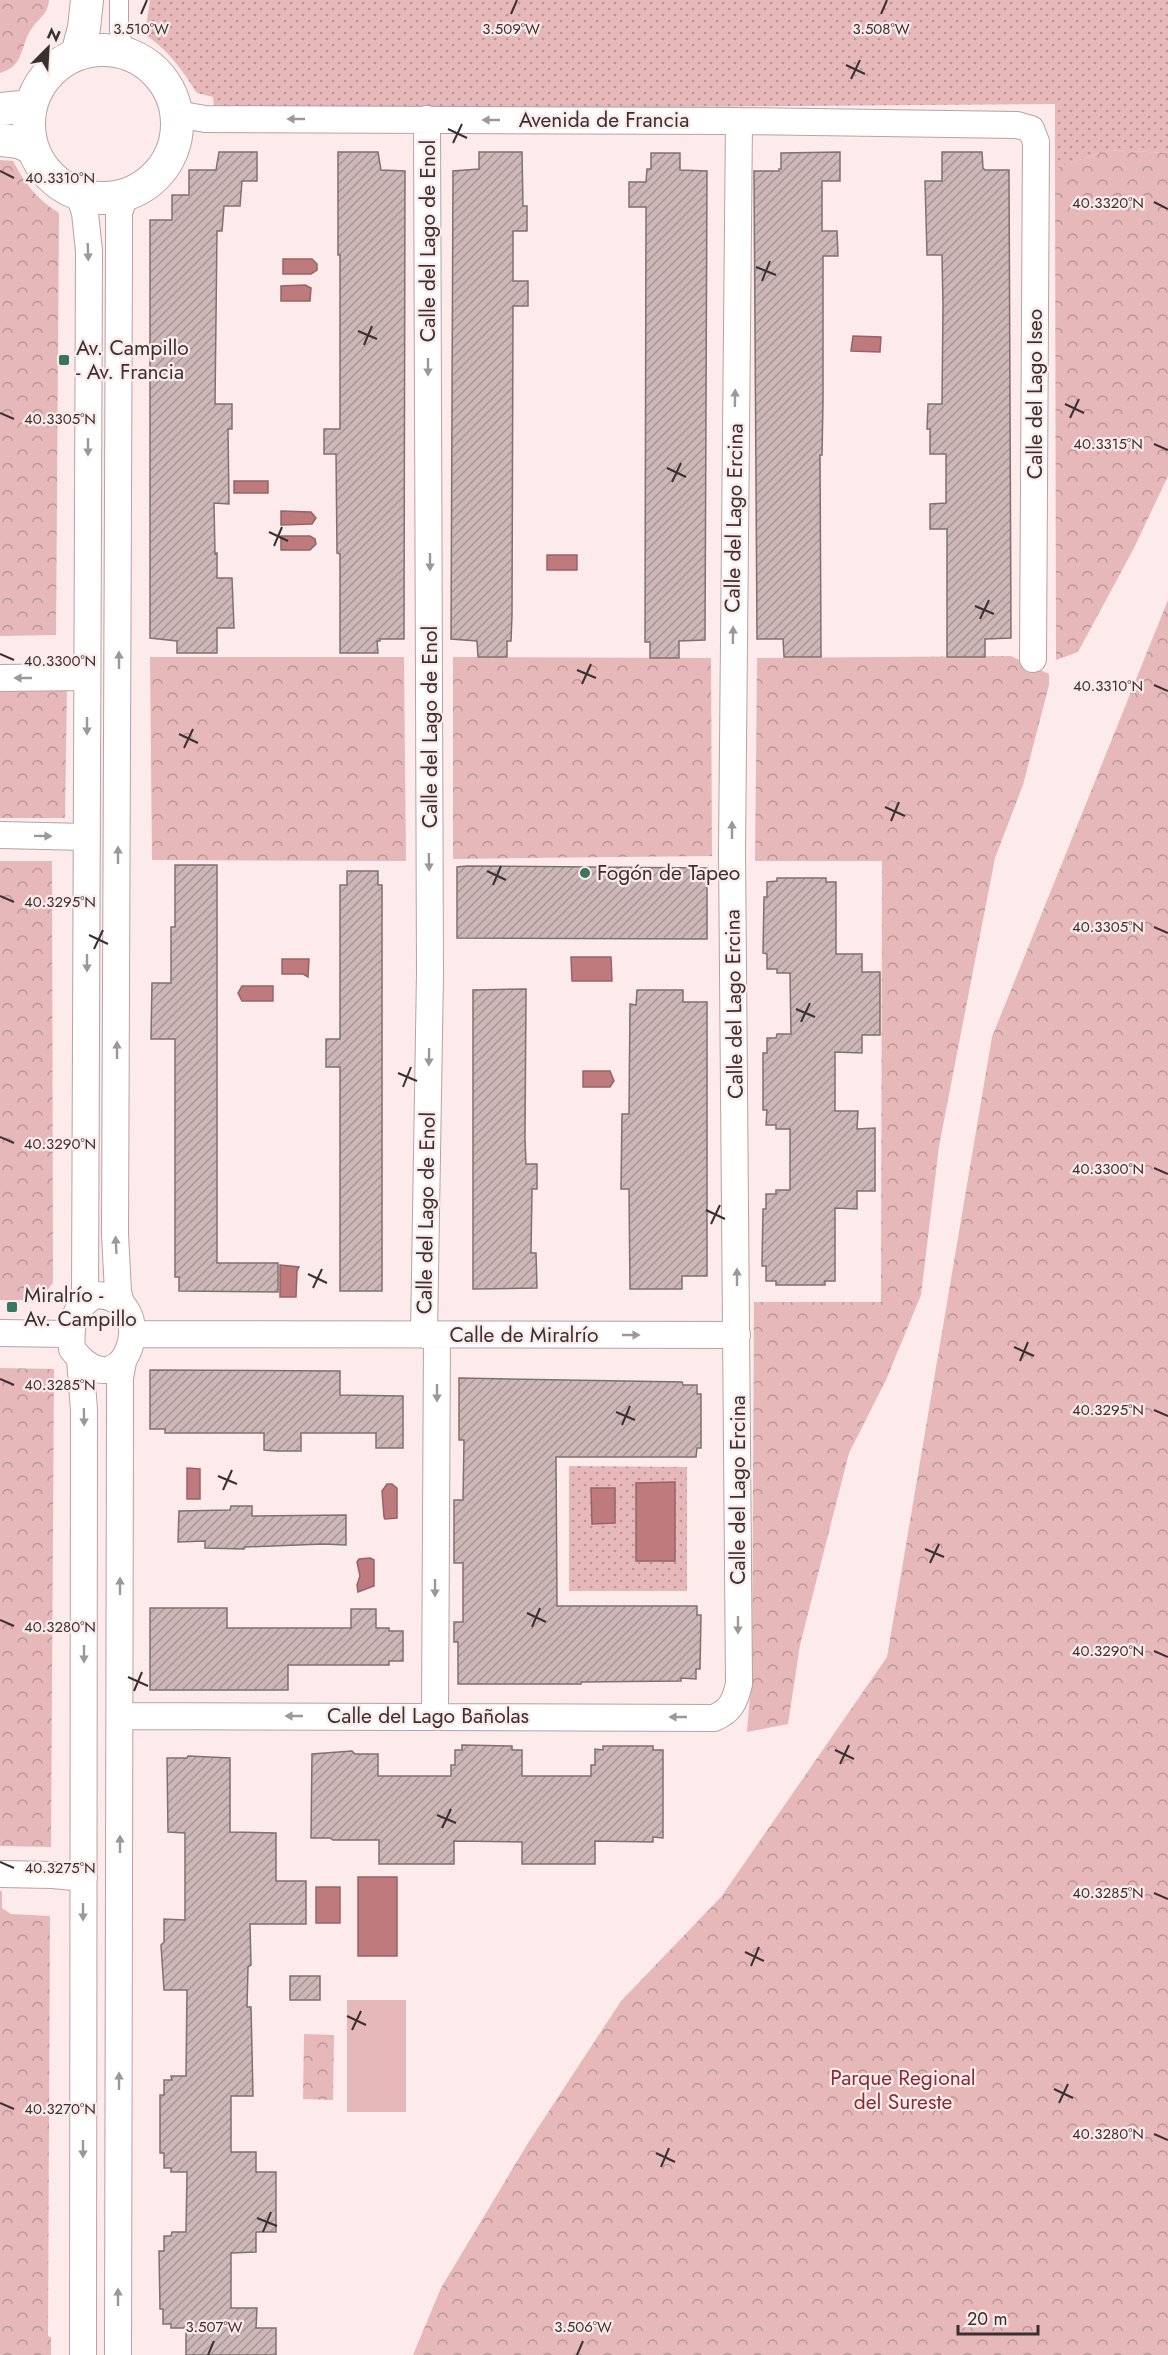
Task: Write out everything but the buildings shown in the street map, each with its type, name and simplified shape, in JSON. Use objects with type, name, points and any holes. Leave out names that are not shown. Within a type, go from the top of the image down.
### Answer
[{"type":"street","points":[[76,54],[84,28],[87,0]]},
{"type":"street","points":[[118,0],[118,30],[126,53]]},
{"type":"street","points":[[93,50],[126,53],[141,60],[154,70],[165,83],[173,98],[177,114],[177,135],[171,155],[144,187],[125,195],[101,198],[79,194],[58,184],[42,168],[32,147],[28,127],[15,108],[56,66],[76,54],[93,50]]},
{"type":"street","name":"Avenida de Francia","points":[[177,114],[205,119],[739,121],[1017,125],[1031,129]]},
{"type":"street","name":"Calle del Lago de Enol","points":[[427,119],[431,1335],[435,1716]]},
{"type":"street","name":"Calle del Lago Ercina","points":[[732,1706],[739,1684],[732,828],[739,121]]},
{"type":"street","name":"Calle del Lago Iseo","points":[[1031,129],[1036,142],[1033,659]]},
{"type":"street","points":[[0,140],[32,147]]},
{"type":"street","points":[[79,194],[85,213],[89,251],[85,1301]]},
{"type":"street","points":[[118,2355],[120,1377],[132,1334],[130,1320],[118,1292],[116,1222],[119,213],[125,195]]},
{"type":"street","points":[[0,678],[87,677]]},
{"type":"street","points":[[0,835],[87,837]]},
{"type":"street","points":[[121,1303],[108,1295],[95,1295],[85,1301],[71,1323],[70,1334],[72,1349],[88,1366],[101,1371],[113,1369],[123,1362]]},
{"type":"street","points":[[0,1333],[70,1334]]},
{"type":"street","name":"Calle de Miralrío","points":[[132,1334],[737,1335]]},
{"type":"street","points":[[80,1359],[84,1410],[83,2355]]},
{"type":"street","name":"Calle del Lago Bañolas","points":[[120,1716],[714,1718],[725,1713],[732,1706]]},
{"type":"street","points":[[0,1874],[84,1878]]},
{"type":"green space","points":[[0,0],[49,0],[45,12],[28,35],[18,60],[8,70],[0,73]]},
{"type":"green space","points":[[150,0],[1168,0],[1168,153],[1109,150],[1055,168],[1055,104],[269,110],[214,106],[213,97],[197,93],[168,54],[145,35]]},
{"type":"green space","points":[[1109,150],[1168,153],[1168,476],[1134,548],[1078,652],[1056,660],[1055,168]]},
{"type":"green space","points":[[0,160],[13,161],[32,190],[59,213],[56,635],[0,636]]},
{"type":"green space","name":"Parque Regional del Sureste","points":[[1168,600],[1168,2355],[413,2355],[441,2288],[528,2143],[621,2001],[721,1897],[887,1657],[992,1037]]},
{"type":"green space","points":[[1011,656],[1049,674],[1049,685],[1023,785],[995,858],[939,1146],[921,1295],[886,1380],[849,1453],[800,1645],[788,1724],[747,1732],[752,1670],[754,1302],[881,1302],[882,861],[755,861],[757,658]]},
{"type":"green space","points":[[150,657],[404,657],[406,861],[152,860]]},
{"type":"green space","points":[[453,657],[711,658],[712,856],[453,859]]},
{"type":"green space","points":[[0,687],[67,687],[65,818],[0,818]]},
{"type":"green space","points":[[0,861],[52,861],[53,1283],[39,1300],[0,1300]]},
{"type":"green space","points":[[0,1368],[54,1369],[51,1847],[0,1846]]},
{"type":"green space","points":[[569,1466],[687,1467],[687,1591],[569,1591]]},
{"type":"green space","points":[[0,1891],[2,1891],[2,1908],[11,1914],[50,1916],[48,2336],[51,2337],[51,2355],[0,2355]]},
{"type":"green space","points":[[347,2000],[406,2000],[406,2112],[347,2112]]},
{"type":"green space","points":[[304,2034],[334,2035],[333,2100],[303,2099]]},
{"type":"shaded area","points":[[283,259],[312,259],[317,264],[317,270],[311,274],[283,274]]},
{"type":"shaded area","points":[[305,285],[311,288],[310,301],[281,301],[281,286]]},
{"type":"shaded area","points":[[853,336],[881,337],[880,352],[851,351]]},
{"type":"shaded area","points":[[234,481],[268,481],[268,493],[234,493]]},
{"type":"shaded area","points":[[281,511],[311,512],[316,518],[312,524],[281,525]]},
{"type":"shaded area","points":[[281,536],[310,536],[315,539],[316,544],[310,550],[281,550]]},
{"type":"shaded area","points":[[547,555],[577,555],[577,570],[547,570]]},
{"type":"shaded area","points":[[571,957],[611,957],[612,981],[572,981]]},
{"type":"shaded area","points":[[282,959],[309,959],[308,977],[303,974],[282,974]]},
{"type":"shaded area","points":[[242,986],[273,986],[273,1001],[242,1001],[238,993]]},
{"type":"shaded area","points":[[583,1071],[610,1071],[614,1081],[610,1087],[583,1087]]},
{"type":"shaded area","points":[[280,1265],[299,1267],[296,1297],[280,1297]]},
{"type":"shaded area","points":[[187,1468],[200,1469],[200,1499],[187,1499]]},
{"type":"shaded area","points":[[675,1482],[675,1561],[636,1561],[636,1483]]},
{"type":"shaded area","points":[[387,1484],[392,1484],[397,1488],[397,1518],[385,1519],[384,1517],[382,1491]]},
{"type":"shaded area","points":[[591,1488],[615,1488],[615,1523],[592,1524]]},
{"type":"shaded area","points":[[359,1559],[374,1560],[374,1586],[358,1592],[357,1585],[360,1576],[357,1562]]},
{"type":"shaded area","points":[[358,1877],[397,1877],[397,1956],[358,1956]]},
{"type":"shaded area","points":[[316,1887],[340,1887],[340,1923],[316,1923]]},
{"type":"place","name":"Av. Campillo - Av. Francia","points":[[64,360]]},
{"type":"place","name":"Fogón de Tapeo","points":[[585,873]]},
{"type":"place","name":"Miralrío - Av. Campillo","points":[[12,1307]]}]
